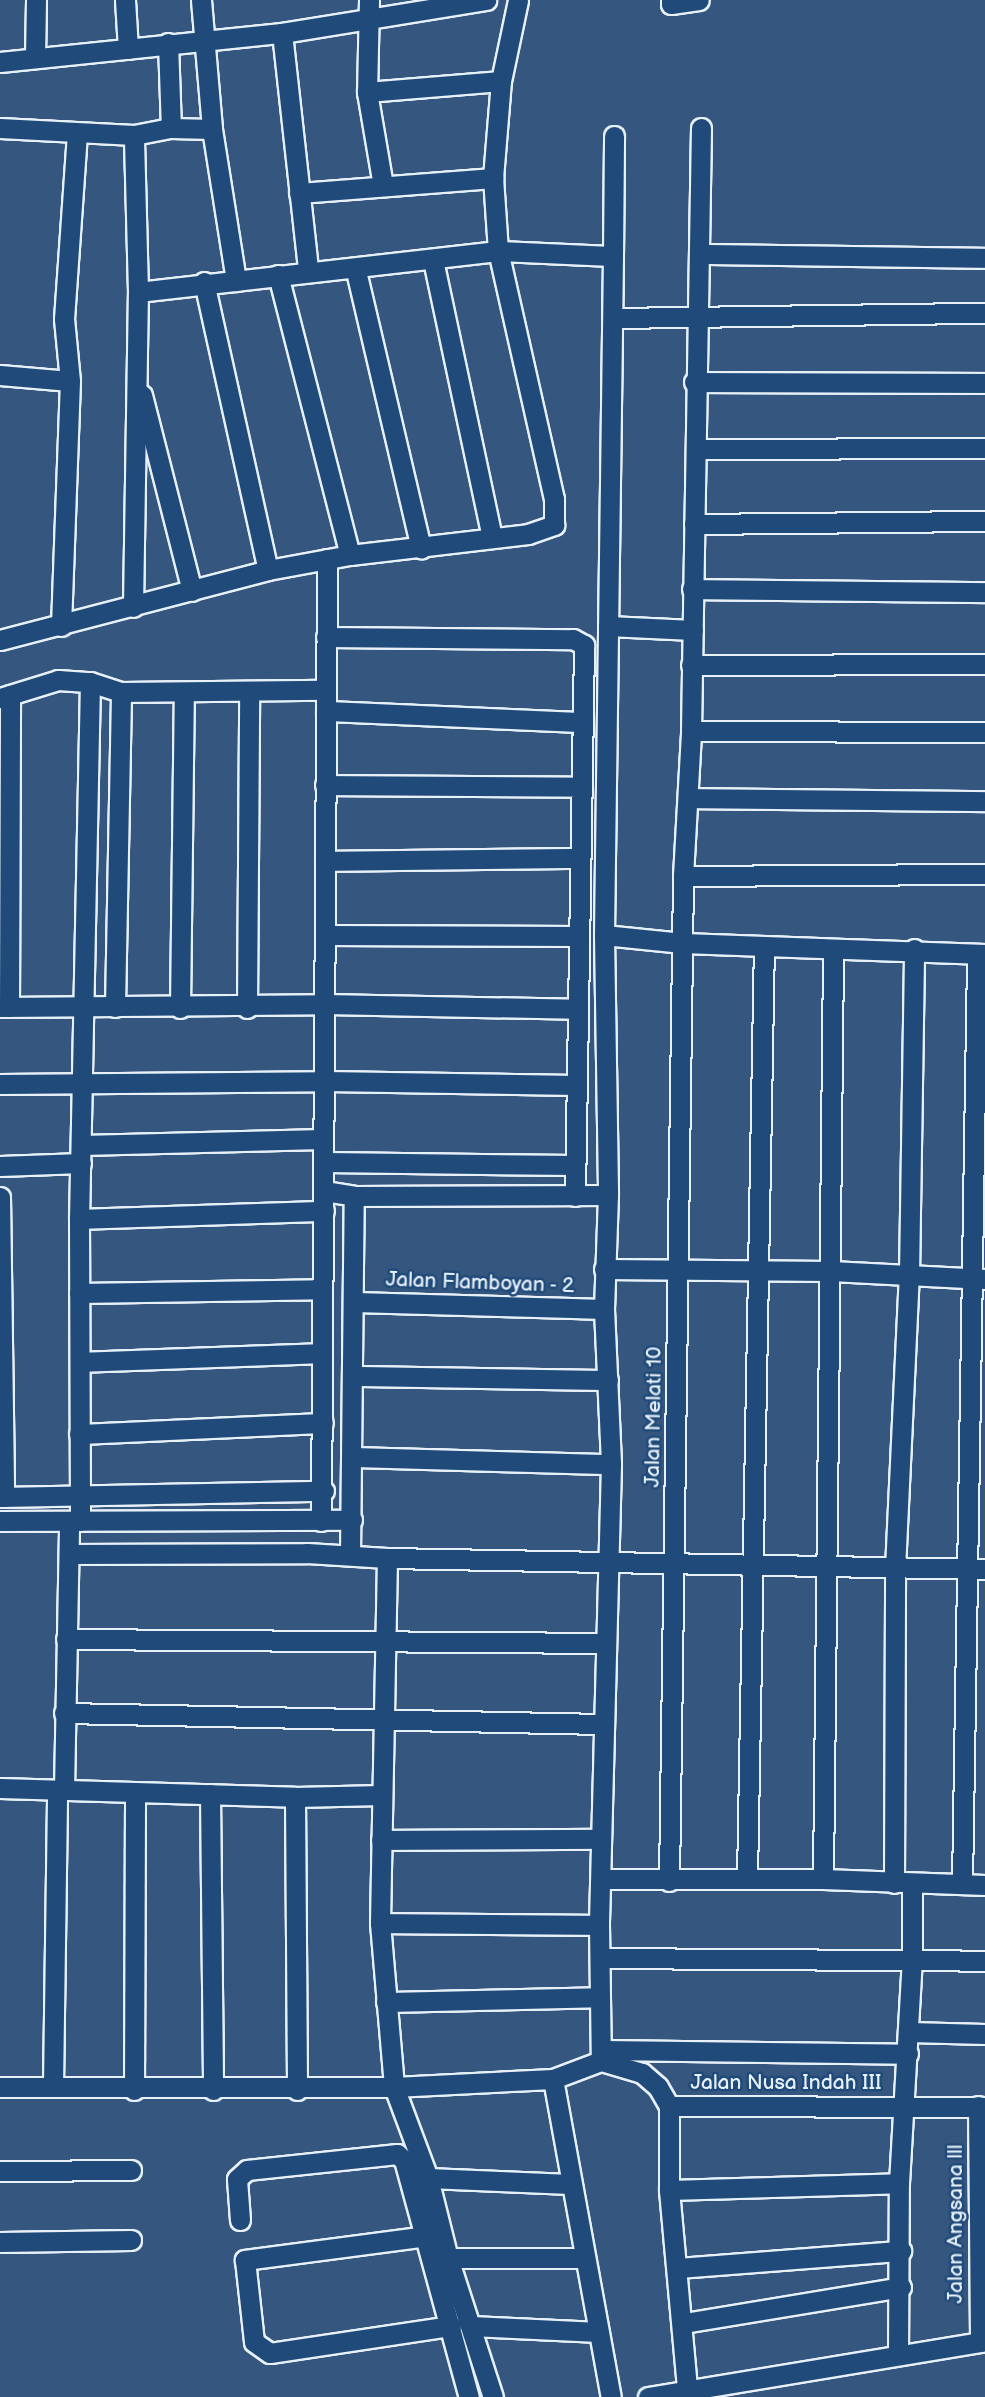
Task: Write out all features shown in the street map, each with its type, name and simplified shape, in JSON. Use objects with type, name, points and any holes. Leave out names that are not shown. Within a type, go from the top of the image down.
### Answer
[{"type":"street","points":[[35,58],[36,0]]},
{"type":"street","points":[[125,0],[128,50]]},
{"type":"street","points":[[201,0],[212,129],[236,281]]},
{"type":"street","points":[[0,62],[282,33],[369,9],[486,0]]},
{"type":"street","points":[[0,640],[268,570],[350,555],[492,538],[554,525],[554,499],[498,251],[493,178],[501,81],[518,0]]},
{"type":"street","points":[[671,0],[671,4],[699,0]]},
{"type":"street","points":[[369,9],[367,92],[383,187]]},
{"type":"street","points":[[282,33],[308,270]]},
{"type":"street","points":[[168,43],[171,128]]},
{"type":"street","points":[[367,92],[501,81]]},
{"type":"street","points":[[0,135],[0,128],[134,135],[171,128],[212,129]]},
{"type":"street","name":"Jalan Melati 10","points":[[669,1881],[683,876],[691,731],[697,449],[694,382],[701,254],[701,128]]},
{"type":"street","points":[[61,626],[70,381],[64,319],[77,134]]},
{"type":"street","points":[[133,607],[138,292],[134,135]]},
{"type":"street","points":[[602,2055],[599,1924],[611,1464],[604,1309],[608,1195],[604,935],[614,136]]},
{"type":"street","points":[[299,193],[493,178]]},
{"type":"street","points":[[138,292],[308,270],[356,271],[498,251],[613,256]]},
{"type":"street","points":[[701,254],[985,258]]},
{"type":"street","points":[[433,260],[492,538]]},
{"type":"street","points":[[356,271],[421,548]]},
{"type":"street","points":[[278,275],[350,555]]},
{"type":"street","points":[[204,282],[268,570]]},
{"type":"street","points":[[613,318],[698,314],[985,313]]},
{"type":"street","points":[[136,371],[192,591]]},
{"type":"street","points":[[0,375],[70,381]]},
{"type":"street","points":[[694,382],[985,383]]},
{"type":"street","points":[[697,449],[985,448]]},
{"type":"street","points":[[694,524],[985,521]]},
{"type":"street","points":[[321,1521],[324,1491],[321,1289],[325,1162],[327,559]]},
{"type":"street","points":[[692,589],[985,592]]},
{"type":"street","points":[[608,626],[692,630]]},
{"type":"street","points":[[326,637],[580,640],[584,654],[577,936],[575,1196]]},
{"type":"street","points":[[691,664],[985,664]]},
{"type":"street","points":[[326,690],[121,692],[90,682],[58,680],[5,696],[5,1007],[247,1008],[325,1004],[576,1009]]},
{"type":"street","points":[[53,2086],[69,1554],[79,1495],[79,1219],[90,682]]},
{"type":"street","points":[[247,1008],[249,691]]},
{"type":"street","points":[[115,1007],[121,692]]},
{"type":"street","points":[[180,1008],[184,692]]},
{"type":"street","points":[[326,711],[581,722]]},
{"type":"street","points":[[691,731],[985,732]]},
{"type":"street","points":[[325,785],[581,787]]},
{"type":"street","points":[[688,798],[985,801]]},
{"type":"street","points":[[325,861],[579,858]]},
{"type":"street","points":[[683,876],[985,874]]},
{"type":"street","points":[[325,935],[577,936]]},
{"type":"street","points":[[604,935],[683,943],[981,954],[976,1569],[962,1884]]},
{"type":"street","points":[[747,1878],[750,1567],[764,947]]},
{"type":"street","points":[[823,1879],[834,949]]},
{"type":"street","points":[[898,2355],[901,2287],[899,2183],[912,1960],[903,1884],[895,1569],[909,1275],[914,950]]},
{"type":"street","points":[[0,1084],[325,1081],[576,1085]]},
{"type":"street","points":[[0,1166],[81,1154],[323,1139]]},
{"type":"street","points":[[325,1162],[575,1165]]},
{"type":"street","points":[[324,1191],[354,1196],[608,1195]]},
{"type":"street","points":[[350,1554],[354,1457],[354,1196]]},
{"type":"street","points":[[0,1197],[2,1497],[324,1491]]},
{"type":"street","points":[[79,1219],[324,1211]]},
{"type":"street","points":[[604,1269],[756,1273],[831,1271],[977,1279]]},
{"type":"street","points":[[79,1293],[321,1289]]},
{"type":"street","name":"Jalan Flamboyan - 2","points":[[354,1302],[604,1309]]},
{"type":"street","points":[[80,1362],[322,1353]]},
{"type":"street","points":[[354,1376],[608,1380]]},
{"type":"street","points":[[79,1434],[323,1423]]},
{"type":"street","points":[[354,1457],[611,1464]]},
{"type":"street","points":[[0,1521],[352,1520]]},
{"type":"street","points":[[279,1521],[279,1553]]},
{"type":"street","points":[[69,1554],[350,1554],[387,1558],[608,1559],[750,1567],[976,1569]]},
{"type":"street","points":[[387,1558],[380,1923],[394,2087],[428,2178],[448,2258],[461,2326],[469,2397]]},
{"type":"street","points":[[66,1639],[606,1643]]},
{"type":"street","points":[[64,1713],[385,1717],[603,1724]]},
{"type":"street","points":[[0,1788],[295,1797],[382,1795]]},
{"type":"street","points":[[134,2090],[135,1792]]},
{"type":"street","points":[[209,1794],[213,2090]]},
{"type":"street","points":[[295,1797],[297,2090]]},
{"type":"street","points":[[381,1840],[601,1839]]},
{"type":"street","points":[[601,1879],[823,1879],[985,1885]]},
{"type":"street","points":[[380,1923],[599,1924]]},
{"type":"street","points":[[601,1958],[985,1961]]},
{"type":"street","points":[[386,2002],[600,1997]]},
{"type":"street","points":[[909,2032],[985,2034]]},
{"type":"street","points":[[0,2087],[53,2086],[134,2090],[394,2087],[553,2079],[602,2055],[908,2053]]},
{"type":"street","points":[[602,2055],[642,2073],[658,2087],[669,2106],[669,2190],[684,2323],[687,2388]]},
{"type":"street","points":[[553,2079],[570,2184],[611,2397]]},
{"type":"street","name":"Jalan Nusa Indah III","points":[[669,2106],[982,2106]]},
{"type":"street","name":"Jalan Angsana lll","points":[[982,2106],[983,2341]]},
{"type":"street","points":[[240,2220],[239,2173],[397,2154],[409,2169],[427,2236],[461,2326],[494,2397]]},
{"type":"street","points":[[0,2171],[131,2170]]},
{"type":"street","points":[[428,2178],[570,2184]]},
{"type":"street","points":[[669,2190],[899,2183]]},
{"type":"street","points":[[427,2236],[245,2259],[254,2342],[270,2353],[461,2326],[599,2332]]},
{"type":"street","points":[[0,2242],[131,2240]]},
{"type":"street","points":[[678,2269],[901,2251]]},
{"type":"street","points":[[448,2258],[585,2258]]},
{"type":"street","points":[[684,2323],[901,2287]]},
{"type":"street","points":[[648,2397],[687,2388],[983,2341]]}]
